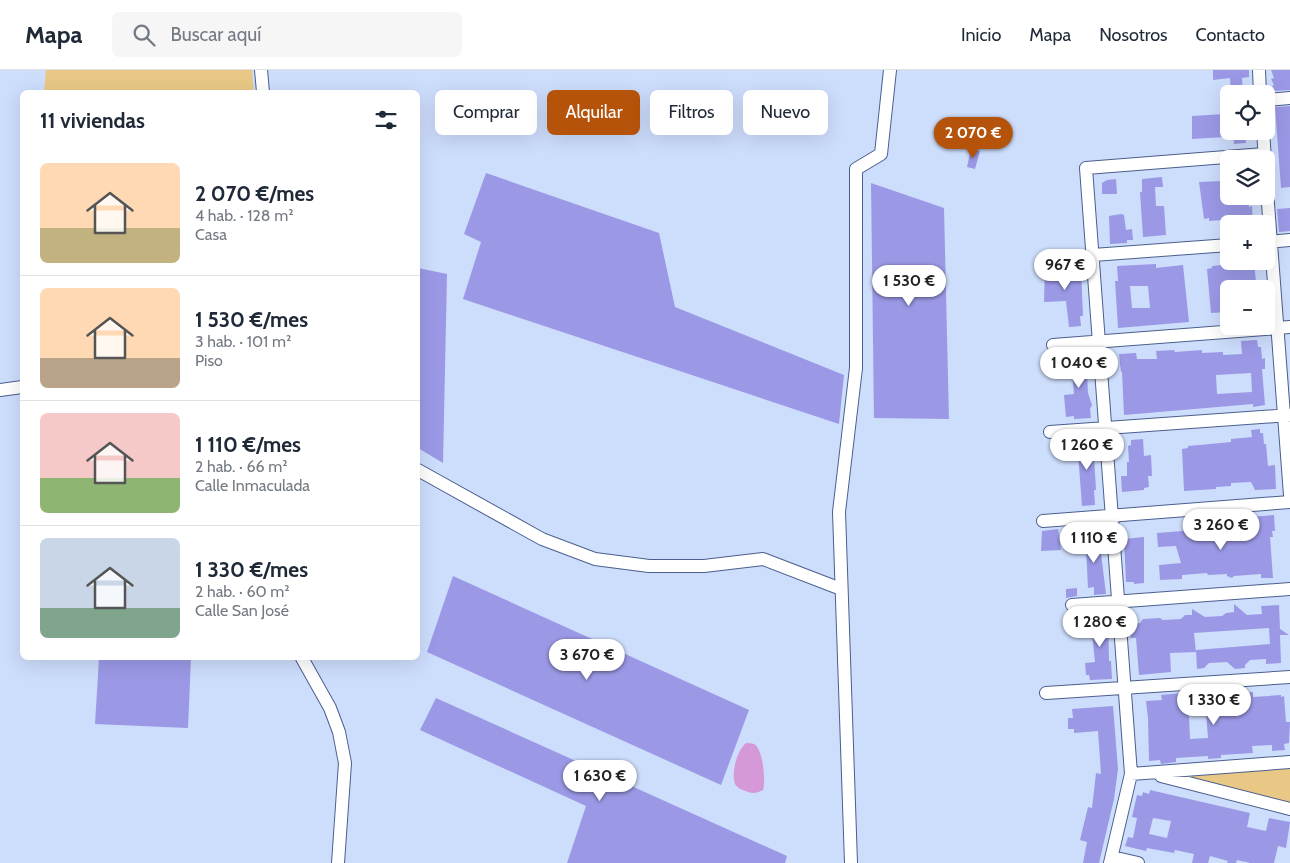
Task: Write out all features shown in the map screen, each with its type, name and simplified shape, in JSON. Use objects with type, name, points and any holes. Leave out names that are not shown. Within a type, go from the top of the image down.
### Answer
[{"type":"street","points":[[261,70],[264,90]]},
{"type":"street","points":[[851,863],[839,512],[856,368],[856,169],[881,154],[890,70]]},
{"type":"street","points":[[1258,70],[1259,85]]},
{"type":"street","points":[[1275,99],[1290,98]]},
{"type":"street","points":[[1138,863],[1111,860],[1131,774],[1086,168],[1220,159]]},
{"type":"street","points":[[1275,241],[1290,240]]},
{"type":"street","points":[[1093,255],[1220,246]]},
{"type":"street","points":[[1274,270],[1284,328],[1290,495]]},
{"type":"street","points":[[1053,345],[1100,340],[1284,328]]},
{"type":"street","points":[[0,390],[20,387]]},
{"type":"street","points":[[1050,432],[1287,415]]},
{"type":"street","points":[[420,471],[542,539],[595,559],[649,566],[704,566],[763,559],[841,589]]},
{"type":"street","points":[[1043,522],[1290,502]]},
{"type":"street","points":[[1072,605],[1290,589]]},
{"type":"street","points":[[303,660],[330,708],[345,763],[338,863]]},
{"type":"street","points":[[1046,693],[1290,677]]},
{"type":"street","points":[[1131,774],[1290,762]]},
{"type":"street","points":[[1151,773],[1290,809]]},
{"type":"shaded area","points":[[46,70],[252,70],[254,90],[44,90]]},
{"type":"shaded area","points":[[746,743],[754,744],[757,747],[763,766],[763,790],[756,793],[750,793],[739,788],[735,784],[734,779],[734,768],[738,756]]},
{"type":"shaded area","points":[[1290,762],[1290,809],[1151,773]]},
{"type":"building","points":[[1213,70],[1249,70],[1249,77],[1242,78],[1242,85],[1230,85],[1230,78],[1213,80]]},
{"type":"building","points":[[1271,70],[1290,70],[1290,90],[1275,91],[1275,85],[1271,79],[1274,78]]},
{"type":"building","points":[[1290,106],[1290,187],[1281,188],[1275,107]]},
{"type":"building","points":[[1220,114],[1220,137],[1192,139],[1192,116]]},
{"type":"building","points":[[1234,140],[1246,140],[1246,143],[1234,144]]},
{"type":"building","points":[[971,149],[980,151],[975,169],[967,167]]},
{"type":"building","points":[[486,173],[659,233],[675,307],[844,375],[839,424],[463,299],[481,242],[464,234]]},
{"type":"building","points":[[1162,177],[1163,187],[1155,187],[1156,206],[1164,206],[1166,235],[1143,237],[1140,192],[1142,192],[1142,179]]},
{"type":"building","points":[[1116,179],[1117,194],[1102,194],[1102,183],[1107,180]]},
{"type":"building","points":[[1220,181],[1220,205],[1252,206],[1252,215],[1220,215],[1220,220],[1209,221],[1209,218],[1204,219],[1199,182]]},
{"type":"building","points":[[871,183],[944,208],[949,419],[874,418]]},
{"type":"building","points":[[1290,208],[1290,231],[1279,232],[1277,209]]},
{"type":"building","points":[[1124,215],[1126,230],[1132,229],[1133,240],[1127,240],[1127,243],[1110,244],[1109,216]]},
{"type":"building","points":[[1062,263],[1063,270],[1081,269],[1083,316],[1080,316],[1081,326],[1069,327],[1066,301],[1044,302],[1045,266]]},
{"type":"building","points":[[1156,264],[1156,268],[1183,265],[1189,322],[1118,328],[1115,281],[1118,281],[1117,266]],"holes":[[[1130,286],[1148,286],[1150,308],[1132,308]]]},
{"type":"building","points":[[1220,265],[1220,270],[1255,270],[1256,280],[1220,280],[1220,312],[1211,313],[1207,269],[1212,268],[1212,266]]},
{"type":"building","points":[[420,268],[447,274],[443,463],[420,449]]},
{"type":"building","points":[[1257,340],[1258,347],[1261,347],[1262,359],[1265,358],[1265,369],[1262,369],[1265,405],[1253,407],[1253,404],[1124,415],[1122,372],[1119,354],[1136,353],[1137,359],[1157,359],[1156,351],[1202,350],[1202,353],[1223,352],[1223,355],[1242,354],[1241,341]],"holes":[[[1251,373],[1252,392],[1217,394],[1216,375]]]},
{"type":"building","points":[[1086,353],[1088,393],[1092,405],[1090,409],[1091,418],[1074,419],[1074,416],[1066,417],[1064,395],[1074,394],[1071,363],[1068,364],[1067,355]]},
{"type":"building","points":[[1260,429],[1260,433],[1263,433],[1264,444],[1266,444],[1268,466],[1275,465],[1276,489],[1255,490],[1251,482],[1231,483],[1231,486],[1216,487],[1216,489],[1184,491],[1182,449],[1188,448],[1188,446],[1231,442],[1231,439],[1252,437],[1251,430]]},
{"type":"building","points":[[1093,439],[1095,505],[1082,506],[1077,440]]},
{"type":"building","points":[[1143,439],[1144,456],[1151,455],[1152,476],[1148,476],[1149,487],[1144,488],[1144,490],[1122,492],[1121,476],[1127,476],[1127,462],[1129,462],[1128,446],[1131,445],[1131,440]]},
{"type":"building","points":[[1274,515],[1275,531],[1272,531],[1273,537],[1270,537],[1273,578],[1261,578],[1261,574],[1234,576],[1232,578],[1227,576],[1227,574],[1208,575],[1207,573],[1182,575],[1182,579],[1160,580],[1159,565],[1181,563],[1176,546],[1158,547],[1157,533],[1234,527],[1234,530],[1251,529],[1250,517]]},
{"type":"building","points":[[1058,529],[1061,550],[1041,551],[1042,531]]},
{"type":"building","points":[[1097,535],[1097,545],[1100,545],[1106,594],[1094,595],[1094,587],[1088,588],[1085,545],[1078,545],[1078,536]]},
{"type":"building","points":[[1144,537],[1144,583],[1134,584],[1134,582],[1126,582],[1124,539]]},
{"type":"building","points":[[453,576],[749,710],[721,785],[427,652]]},
{"type":"building","points":[[1077,588],[1077,596],[1066,598],[1066,589]]},
{"type":"building","points":[[1234,604],[1247,615],[1262,614],[1261,606],[1279,605],[1280,629],[1289,635],[1280,635],[1281,663],[1266,664],[1266,659],[1250,660],[1245,665],[1245,668],[1235,669],[1227,662],[1209,663],[1204,668],[1197,669],[1196,650],[1270,644],[1269,628],[1194,633],[1196,652],[1170,653],[1171,672],[1139,675],[1136,638],[1131,638],[1130,624],[1140,623],[1143,619],[1181,619],[1185,615],[1192,615],[1192,609],[1205,617],[1222,616],[1226,613],[1234,612]]},
{"type":"building","points":[[1108,613],[1109,661],[1111,661],[1112,679],[1090,680],[1089,675],[1086,675],[1085,663],[1095,662],[1091,624],[1087,625],[1087,615]]},
{"type":"building","points":[[99,660],[191,660],[188,728],[95,724]]},
{"type":"building","points":[[1203,691],[1204,696],[1216,695],[1217,702],[1236,700],[1236,694],[1253,692],[1253,697],[1284,696],[1286,722],[1290,722],[1289,743],[1284,744],[1285,750],[1272,751],[1272,745],[1252,746],[1253,753],[1221,755],[1221,758],[1208,759],[1208,756],[1176,758],[1176,762],[1161,764],[1160,760],[1149,761],[1146,701],[1162,700],[1161,695]],"holes":[[[1206,713],[1208,738],[1190,739],[1189,716]]]},
{"type":"building","points":[[436,698],[787,856],[785,863],[567,863],[586,806],[420,730]]},
{"type":"building","points":[[1113,706],[1118,769],[1114,799],[1099,863],[1083,863],[1087,842],[1080,840],[1088,807],[1092,808],[1096,773],[1101,774],[1098,731],[1074,733],[1074,729],[1068,729],[1068,718],[1073,718],[1072,709]]},
{"type":"building","points":[[1150,790],[1250,813],[1247,827],[1266,831],[1269,818],[1290,822],[1286,848],[1278,846],[1274,863],[1250,863],[1237,860],[1236,863],[1227,863],[1228,861],[1210,856],[1208,863],[1192,863],[1194,854],[1175,850],[1174,853],[1147,848],[1146,851],[1125,846],[1128,837],[1133,838],[1137,818],[1132,817],[1137,795],[1142,796],[1143,792],[1149,794]],"holes":[[[1153,818],[1171,821],[1167,838],[1149,834]]]}]
